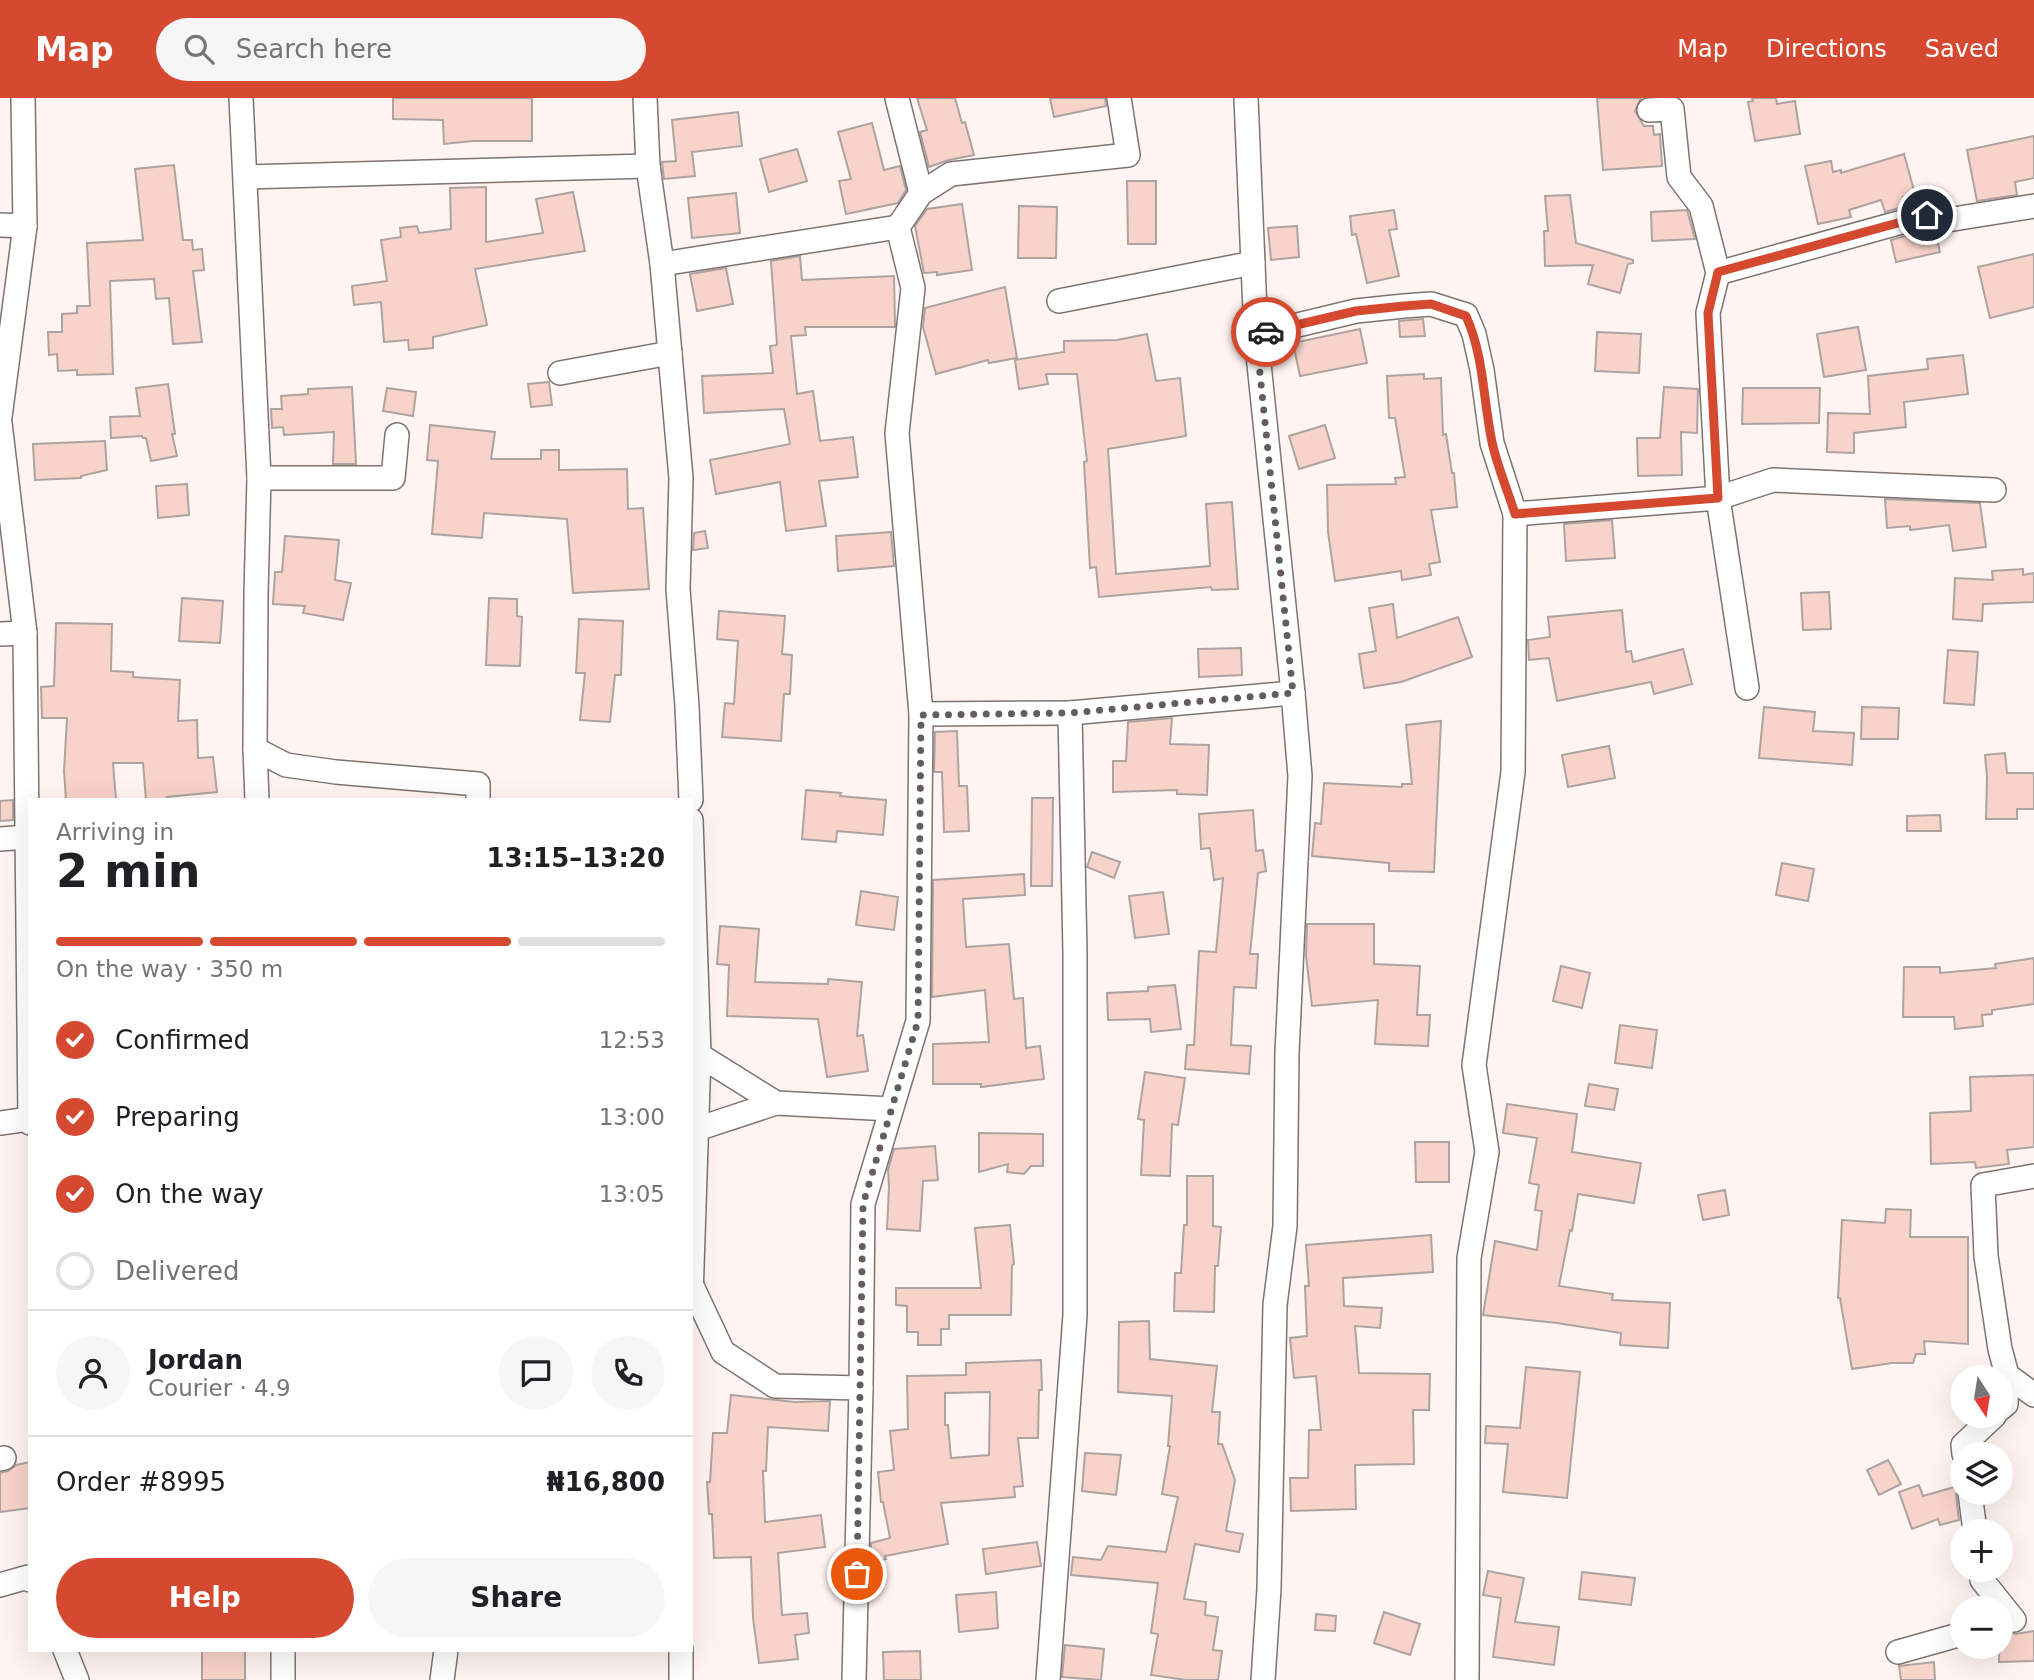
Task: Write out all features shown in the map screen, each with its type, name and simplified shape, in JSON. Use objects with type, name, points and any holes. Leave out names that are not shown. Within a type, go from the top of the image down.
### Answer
[{"type":"street","points":[[0,417],[25,226],[23,98]]},
{"type":"street","points":[[241,98],[259,478],[255,749],[257,798]]},
{"type":"street","points":[[645,98],[648,166],[662,264],[681,478],[678,589],[691,798]]},
{"type":"street","points":[[897,98],[921,192]]},
{"type":"street","points":[[662,264],[898,226],[921,192],[951,174],[1128,155],[1119,98]]},
{"type":"street","points":[[1246,98],[1256,335],[1300,776],[1287,1053],[1285,1226],[1275,1305],[1269,1589],[1263,1680]]},
{"type":"street","points":[[1649,110],[1672,109],[1679,177],[1701,206],[1718,272],[1708,313],[1718,498],[1747,688]]},
{"type":"street","points":[[246,177],[648,166]]},
{"type":"street","points":[[1718,272],[1927,215],[1941,221],[2034,206]]},
{"type":"street","points":[[0,225],[25,226]]},
{"type":"street","points":[[855,1680],[863,1204],[918,1021],[921,715],[897,433],[913,288],[898,226]]},
{"type":"street","points":[[1059,302],[1253,263]]},
{"type":"street","points":[[1256,335],[1356,311],[1404,306],[1431,304],[1466,316],[1474,334],[1482,370],[1492,443],[1515,514],[1513,772],[1474,1065],[1487,1152],[1469,1258],[1467,1680]]},
{"type":"street","points":[[560,373],[670,353]]},
{"type":"street","points":[[0,423],[25,633],[28,904]]},
{"type":"street","points":[[259,478],[393,478],[397,435]]},
{"type":"street","points":[[1515,514],[1718,498],[1773,480],[1994,490]]},
{"type":"street","points":[[0,634],[25,633]]},
{"type":"street","points":[[921,715],[1070,713],[1293,693]]},
{"type":"street","points":[[1048,1680],[1075,1315],[1075,953],[1070,713]]},
{"type":"street","points":[[255,749],[286,765],[478,784],[478,798]]},
{"type":"street","points":[[0,839],[27,837]]},
{"type":"street","points":[[693,879],[699,1055],[693,1255]]},
{"type":"street","points":[[699,1055],[776,1103]]},
{"type":"street","points":[[697,1129],[776,1103],[891,1110]]},
{"type":"street","points":[[0,1123],[28,1121]]},
{"type":"street","points":[[2005,1365],[1995,1323],[1988,1270],[1983,1185],[2034,1176]]},
{"type":"street","points":[[693,1288],[723,1352],[775,1386],[861,1388]]},
{"type":"street","points":[[2013,1379],[2034,1395]]},
{"type":"street","points":[[1966,1442],[1981,1428]]},
{"type":"street","points":[[0,1585],[28,1577]]},
{"type":"street","points":[[1984,1582],[2016,1619]]},
{"type":"street","points":[[1898,1652],[1950,1637]]},
{"type":"street","points":[[66,1652],[77,1680]]},
{"type":"street","points":[[283,1652],[283,1680]]},
{"type":"street","points":[[442,1680],[446,1652]]},
{"type":"street","points":[[681,1652],[681,1680]]},
{"type":"building","points":[[393,98],[532,98],[532,141],[444,144],[443,120],[393,119]]},
{"type":"building","points":[[917,98],[955,98],[974,155],[929,167],[920,132],[927,130]]},
{"type":"building","points":[[1050,98],[1105,98],[1106,106],[1054,117]]},
{"type":"building","points":[[1597,98],[1641,98],[1635,111],[1644,126],[1653,126],[1654,135],[1660,134],[1662,166],[1603,170]]},
{"type":"building","points":[[1752,98],[1776,98],[1777,104],[1795,101],[1800,134],[1755,141],[1748,102],[1753,101]]},
{"type":"building","points":[[738,112],[742,146],[692,152],[695,176],[664,179],[662,162],[676,161],[672,120]]},
{"type":"building","points":[[872,123],[884,170],[900,166],[906,190],[898,203],[846,214],[839,181],[851,179],[838,132]]},
{"type":"building","points":[[2034,136],[2034,178],[2015,182],[2017,195],[1977,201],[1967,150]]},
{"type":"building","points":[[797,149],[807,181],[769,192],[760,159]]},
{"type":"building","points":[[1904,154],[1915,194],[1903,197],[1906,206],[1885,212],[1881,200],[1849,210],[1851,217],[1818,224],[1805,166],[1831,161],[1833,172],[1841,170],[1841,173]]},
{"type":"building","points":[[174,165],[183,240],[192,240],[193,250],[202,249],[204,270],[193,271],[202,342],[173,344],[169,298],[156,299],[154,279],[110,281],[113,374],[77,375],[77,370],[58,371],[57,354],[49,355],[48,332],[62,332],[62,314],[77,313],[77,306],[90,306],[87,243],[143,240],[135,169]]},
{"type":"building","points":[[1127,181],[1156,181],[1156,244],[1128,244]]},
{"type":"building","points":[[486,187],[486,242],[543,233],[536,199],[573,192],[585,251],[475,269],[487,325],[433,337],[433,348],[409,350],[408,340],[384,342],[381,302],[354,305],[352,286],[387,281],[381,240],[401,237],[400,228],[417,226],[419,233],[451,229],[450,188]]},
{"type":"building","points":[[736,193],[740,233],[692,238],[688,198]]},
{"type":"building","points":[[1570,195],[1576,243],[1633,260],[1633,263],[1628,264],[1620,293],[1588,284],[1593,265],[1545,266],[1544,231],[1548,231],[1545,196]]},
{"type":"building","points":[[962,204],[972,270],[937,275],[937,272],[924,273],[915,226],[927,209]]},
{"type":"building","points":[[1019,206],[1057,207],[1056,258],[1018,258]]},
{"type":"building","points":[[1394,210],[1397,229],[1389,230],[1399,276],[1367,283],[1356,234],[1352,235],[1350,216]]},
{"type":"building","points":[[1687,210],[1695,239],[1652,241],[1651,212]]},
{"type":"building","points":[[1297,226],[1299,257],[1271,260],[1268,228]]},
{"type":"building","points":[[1926,230],[1936,234],[1940,252],[1896,262],[1891,240]]},
{"type":"building","points":[[2034,254],[2034,307],[1990,318],[1978,267]]},
{"type":"building","points":[[800,256],[802,280],[894,276],[895,327],[805,327],[806,335],[791,336],[797,394],[813,391],[820,441],[853,437],[858,477],[819,481],[826,526],[786,531],[780,482],[716,494],[710,460],[790,444],[784,409],[704,413],[702,376],[773,373],[770,346],[777,345],[771,261]]},
{"type":"building","points":[[726,268],[733,304],[697,311],[690,274]]},
{"type":"building","points":[[1005,287],[1017,358],[989,363],[988,360],[936,374],[923,327],[925,308]]},
{"type":"building","points":[[1423,319],[1425,336],[1400,337],[1399,321]]},
{"type":"building","points":[[1858,327],[1866,370],[1824,377],[1817,334]]},
{"type":"building","points":[[1360,329],[1367,363],[1300,376],[1293,343]]},
{"type":"building","points":[[1597,332],[1641,334],[1639,373],[1595,371]]},
{"type":"building","points":[[1147,334],[1156,381],[1180,378],[1186,436],[1108,449],[1116,574],[1210,566],[1206,504],[1232,502],[1238,589],[1212,590],[1211,587],[1099,597],[1096,567],[1090,568],[1084,462],[1087,461],[1077,374],[1046,374],[1048,384],[1019,389],[1015,360],[1064,352],[1064,341],[1117,340]]},
{"type":"building","points":[[1963,355],[1968,394],[1904,402],[1906,427],[1854,433],[1854,453],[1827,452],[1828,413],[1870,414],[1868,376],[1928,369],[1927,359]]},
{"type":"building","points":[[1424,374],[1424,379],[1441,378],[1443,435],[1446,434],[1454,473],[1457,507],[1431,510],[1440,562],[1429,564],[1431,575],[1402,580],[1401,571],[1335,581],[1328,532],[1327,485],[1396,484],[1395,478],[1405,477],[1395,418],[1389,418],[1387,376]]},
{"type":"building","points":[[549,382],[552,405],[531,407],[528,384]]},
{"type":"building","points":[[168,384],[175,434],[172,434],[177,456],[151,461],[146,438],[111,438],[110,417],[140,416],[136,388]]},
{"type":"building","points":[[352,387],[356,464],[333,464],[334,432],[284,435],[283,427],[272,428],[271,409],[282,409],[281,396],[308,394],[308,389]]},
{"type":"building","points":[[1664,387],[1698,389],[1697,433],[1681,432],[1682,475],[1638,476],[1637,438],[1660,438]]},
{"type":"building","points":[[387,388],[416,392],[413,416],[383,411]]},
{"type":"building","points":[[1743,388],[1820,388],[1819,423],[1742,424]]},
{"type":"building","points":[[430,425],[495,432],[491,459],[541,459],[541,450],[559,450],[559,470],[627,469],[628,509],[643,508],[649,589],[573,593],[567,519],[484,513],[482,538],[432,534],[438,461],[427,460]]},
{"type":"building","points":[[1325,425],[1335,458],[1299,469],[1289,436]]},
{"type":"building","points":[[105,441],[107,470],[81,478],[35,480],[33,444]]},
{"type":"building","points":[[187,484],[189,515],[158,518],[156,486]]},
{"type":"building","points":[[1885,499],[1980,503],[1986,547],[1953,551],[1949,525],[1910,530],[1910,526],[1887,528]]},
{"type":"building","points":[[1612,520],[1615,558],[1566,561],[1564,524]]},
{"type":"building","points":[[705,531],[708,548],[693,550],[694,533]]},
{"type":"building","points":[[891,532],[894,566],[838,571],[836,536]]},
{"type":"building","points":[[285,536],[339,540],[335,580],[351,583],[343,620],[303,613],[305,606],[273,604],[275,572],[282,572]]},
{"type":"building","points":[[2023,569],[2023,575],[2034,573],[2034,602],[1983,604],[1982,621],[1953,619],[1955,578],[1993,580],[1992,571]]},
{"type":"building","points":[[1829,592],[1831,629],[1803,630],[1801,593]]},
{"type":"building","points":[[182,598],[223,601],[220,643],[179,641]]},
{"type":"building","points":[[489,598],[517,599],[517,616],[522,617],[520,666],[486,665]]},
{"type":"building","points":[[1393,604],[1397,638],[1458,617],[1472,657],[1401,682],[1364,688],[1359,654],[1376,651],[1369,608]]},
{"type":"building","points":[[1622,610],[1626,652],[1631,651],[1633,662],[1683,649],[1692,684],[1654,694],[1651,682],[1557,701],[1549,658],[1529,660],[1528,640],[1550,637],[1548,617]]},
{"type":"building","points":[[719,611],[785,616],[782,654],[792,655],[790,694],[784,694],[781,741],[722,737],[725,703],[734,704],[738,641],[717,639]]},
{"type":"building","points":[[579,619],[623,621],[621,675],[615,675],[610,722],[580,720],[585,673],[576,673]]},
{"type":"building","points":[[56,623],[112,624],[111,671],[133,672],[133,677],[180,680],[178,721],[197,720],[198,758],[213,757],[217,792],[146,798],[143,763],[113,763],[116,798],[66,798],[64,771],[67,718],[42,718],[41,687],[54,686]]},
{"type":"building","points":[[1241,648],[1242,675],[1199,677],[1198,649]]},
{"type":"building","points":[[1948,650],[1978,652],[1974,705],[1944,703]]},
{"type":"building","points":[[1764,707],[1815,712],[1813,731],[1854,733],[1852,765],[1759,758]]},
{"type":"building","points":[[1862,707],[1899,708],[1898,739],[1861,739]]},
{"type":"building","points":[[1172,718],[1170,744],[1209,745],[1207,795],[1177,794],[1177,790],[1113,792],[1113,761],[1126,761],[1128,722]]},
{"type":"building","points":[[1441,721],[1434,872],[1389,871],[1389,863],[1312,856],[1315,823],[1321,824],[1324,783],[1402,787],[1402,784],[1412,784],[1406,725]]},
{"type":"building","points":[[957,731],[959,786],[967,786],[969,831],[944,832],[942,772],[934,772],[935,732]]},
{"type":"building","points":[[1609,746],[1615,778],[1568,787],[1562,755]]},
{"type":"building","points":[[2005,753],[2007,773],[2034,773],[2034,809],[2017,809],[2017,819],[1986,819],[1985,755]]},
{"type":"building","points":[[806,790],[886,800],[883,835],[837,831],[836,842],[802,839]]},
{"type":"building","points":[[1032,798],[1053,798],[1052,886],[1031,886]]},
{"type":"building","points":[[13,800],[13,820],[0,821],[0,801]]},
{"type":"building","points":[[1253,810],[1256,851],[1263,850],[1266,871],[1258,873],[1250,954],[1258,954],[1256,988],[1234,987],[1231,1045],[1251,1046],[1249,1074],[1185,1069],[1187,1045],[1194,1045],[1199,951],[1216,952],[1223,878],[1214,880],[1210,848],[1201,849],[1199,814]]},
{"type":"building","points":[[1940,815],[1941,831],[1907,831],[1907,816]]},
{"type":"building","points":[[1092,852],[1120,862],[1114,878],[1087,867]]},
{"type":"building","points":[[1782,863],[1814,869],[1808,901],[1776,895]]},
{"type":"building","points":[[1024,874],[1025,895],[963,899],[966,947],[1009,944],[1014,999],[1023,998],[1026,1048],[1040,1046],[1044,1079],[981,1087],[981,1084],[933,1084],[933,1044],[989,1042],[985,990],[932,997],[933,880]]},
{"type":"building","points":[[861,891],[898,897],[894,930],[856,925]]},
{"type":"building","points":[[1163,892],[1169,934],[1135,938],[1129,896]]},
{"type":"building","points":[[1307,924],[1374,924],[1374,964],[1420,966],[1417,1015],[1430,1015],[1428,1046],[1375,1044],[1378,1000],[1312,1006],[1306,956]]},
{"type":"building","points":[[720,926],[759,929],[755,982],[828,984],[828,979],[862,982],[857,1036],[863,1035],[868,1071],[827,1077],[818,1019],[727,1016],[729,965],[717,964]]},
{"type":"building","points":[[2034,958],[2034,1004],[1992,1010],[1992,1014],[1982,1015],[1983,1026],[1955,1029],[1954,1017],[1903,1017],[1904,967],[1940,967],[1940,973],[1996,968],[1995,964]]},
{"type":"building","points":[[1561,966],[1590,973],[1582,1008],[1553,1001]]},
{"type":"building","points":[[1175,985],[1181,1029],[1151,1032],[1150,1019],[1108,1020],[1107,993],[1148,991],[1148,987]]},
{"type":"building","points":[[1620,1025],[1657,1030],[1652,1068],[1615,1063]]},
{"type":"building","points":[[1145,1072],[1185,1078],[1178,1125],[1172,1124],[1170,1176],[1141,1175],[1144,1120],[1138,1119]]},
{"type":"building","points":[[2034,1075],[2034,1147],[2007,1150],[2009,1164],[1976,1168],[1975,1162],[1931,1164],[1930,1113],[1971,1111],[1970,1077]]},
{"type":"building","points":[[1589,1084],[1618,1089],[1614,1110],[1585,1106]]},
{"type":"building","points":[[1507,1104],[1577,1114],[1572,1152],[1641,1163],[1634,1203],[1578,1194],[1559,1286],[1613,1294],[1612,1300],[1670,1303],[1668,1348],[1620,1345],[1621,1333],[1483,1315],[1495,1241],[1537,1250],[1542,1211],[1535,1210],[1539,1185],[1529,1183],[1537,1138],[1503,1133]]},
{"type":"building","points":[[979,1133],[1043,1134],[1043,1166],[1031,1166],[1024,1174],[1007,1172],[1008,1164],[979,1172]]},
{"type":"building","points":[[1415,1142],[1449,1142],[1449,1182],[1416,1182]]},
{"type":"building","points":[[935,1146],[938,1180],[923,1181],[920,1231],[887,1229],[888,1170],[894,1149]]},
{"type":"building","points":[[1187,1176],[1213,1176],[1213,1226],[1221,1227],[1218,1266],[1215,1266],[1214,1312],[1174,1311],[1175,1273],[1181,1273],[1184,1225],[1187,1225]]},
{"type":"building","points":[[1725,1190],[1729,1215],[1703,1220],[1698,1195]]},
{"type":"building","points":[[1886,1209],[1911,1210],[1910,1237],[1968,1237],[1968,1344],[1924,1341],[1925,1354],[1916,1354],[1913,1363],[1852,1369],[1838,1298],[1842,1220],[1885,1223]]},
{"type":"building","points":[[1010,1225],[1014,1264],[1011,1315],[949,1315],[949,1329],[941,1329],[941,1345],[918,1345],[918,1332],[907,1332],[907,1306],[896,1305],[896,1288],[981,1288],[975,1228]]},
{"type":"building","points":[[1431,1235],[1433,1272],[1343,1278],[1344,1306],[1382,1308],[1380,1328],[1355,1326],[1359,1373],[1430,1374],[1429,1410],[1413,1410],[1414,1464],[1355,1465],[1356,1509],[1291,1511],[1290,1478],[1308,1478],[1309,1430],[1321,1430],[1316,1376],[1294,1378],[1290,1338],[1307,1336],[1305,1286],[1309,1286],[1306,1245]]},
{"type":"building","points":[[1149,1321],[1150,1359],[1217,1366],[1212,1412],[1220,1412],[1218,1444],[1222,1444],[1235,1480],[1226,1531],[1243,1534],[1239,1552],[1195,1544],[1184,1599],[1206,1602],[1205,1615],[1218,1617],[1213,1650],[1222,1651],[1218,1680],[1186,1680],[1151,1675],[1158,1634],[1151,1633],[1158,1583],[1071,1575],[1073,1557],[1101,1560],[1108,1546],[1166,1552],[1178,1497],[1162,1494],[1170,1446],[1172,1396],[1118,1392],[1119,1322]]},
{"type":"building","points":[[1041,1360],[1042,1390],[1039,1390],[1038,1438],[1018,1438],[1023,1486],[1014,1487],[1015,1497],[941,1503],[948,1544],[885,1556],[886,1559],[871,1563],[871,1543],[890,1538],[881,1502],[878,1472],[894,1470],[890,1431],[908,1429],[907,1376],[966,1375],[966,1363]],"holes":[[[990,1392],[989,1455],[951,1458],[948,1425],[945,1425],[945,1393]]]},
{"type":"building","points":[[1526,1367],[1580,1372],[1567,1498],[1503,1492],[1508,1444],[1485,1443],[1486,1426],[1520,1428]]},
{"type":"building","points":[[731,1395],[795,1402],[830,1401],[828,1431],[768,1427],[766,1471],[763,1471],[765,1522],[821,1515],[825,1547],[778,1553],[782,1615],[807,1613],[809,1633],[795,1635],[798,1659],[759,1663],[753,1618],[751,1557],[714,1558],[707,1482],[710,1482],[713,1433],[727,1433]]},
{"type":"building","points":[[1085,1453],[1121,1455],[1116,1495],[1082,1491]]},
{"type":"building","points":[[1888,1460],[1901,1484],[1879,1495],[1867,1470]]},
{"type":"building","points":[[28,1462],[28,1508],[0,1512],[0,1473]]},
{"type":"building","points":[[1919,1485],[1923,1496],[1950,1488],[1950,1505],[1957,1505],[1959,1519],[1950,1519],[1950,1522],[1940,1525],[1938,1519],[1912,1529],[1899,1492]]},
{"type":"building","points":[[1037,1542],[1041,1566],[986,1574],[983,1549]]},
{"type":"building","points":[[1488,1571],[1524,1578],[1515,1622],[1559,1627],[1554,1665],[1493,1657],[1501,1598],[1483,1595]]},
{"type":"building","points":[[1582,1572],[1635,1578],[1631,1605],[1579,1599]]},
{"type":"building","points":[[996,1592],[998,1628],[959,1632],[956,1595]]},
{"type":"building","points":[[1384,1612],[1420,1624],[1410,1655],[1374,1643]]},
{"type":"building","points":[[1316,1614],[1336,1616],[1335,1631],[1315,1630]]},
{"type":"building","points":[[2034,1631],[2034,1661],[1999,1662],[1999,1659],[2013,1659],[2015,1634]]},
{"type":"building","points":[[1065,1645],[1104,1649],[1101,1680],[1062,1677]]},
{"type":"building","points":[[920,1651],[921,1680],[884,1680],[883,1652]]},
{"type":"building","points":[[202,1652],[245,1652],[245,1680],[202,1680]]},
{"type":"building","points":[[1934,1662],[1935,1680],[1901,1680],[1899,1666]]},
{"type":"way so far","points":[[857,1574],[863,1204],[918,1021],[921,715],[1070,713],[1293,693],[1256,335],[1266,332]]},
{"type":"route","points":[[1266,332],[1356,311],[1431,304],[1449,308],[1466,316],[1474,334],[1492,443],[1515,514],[1718,498],[1708,313],[1718,272],[1927,215]]}]
